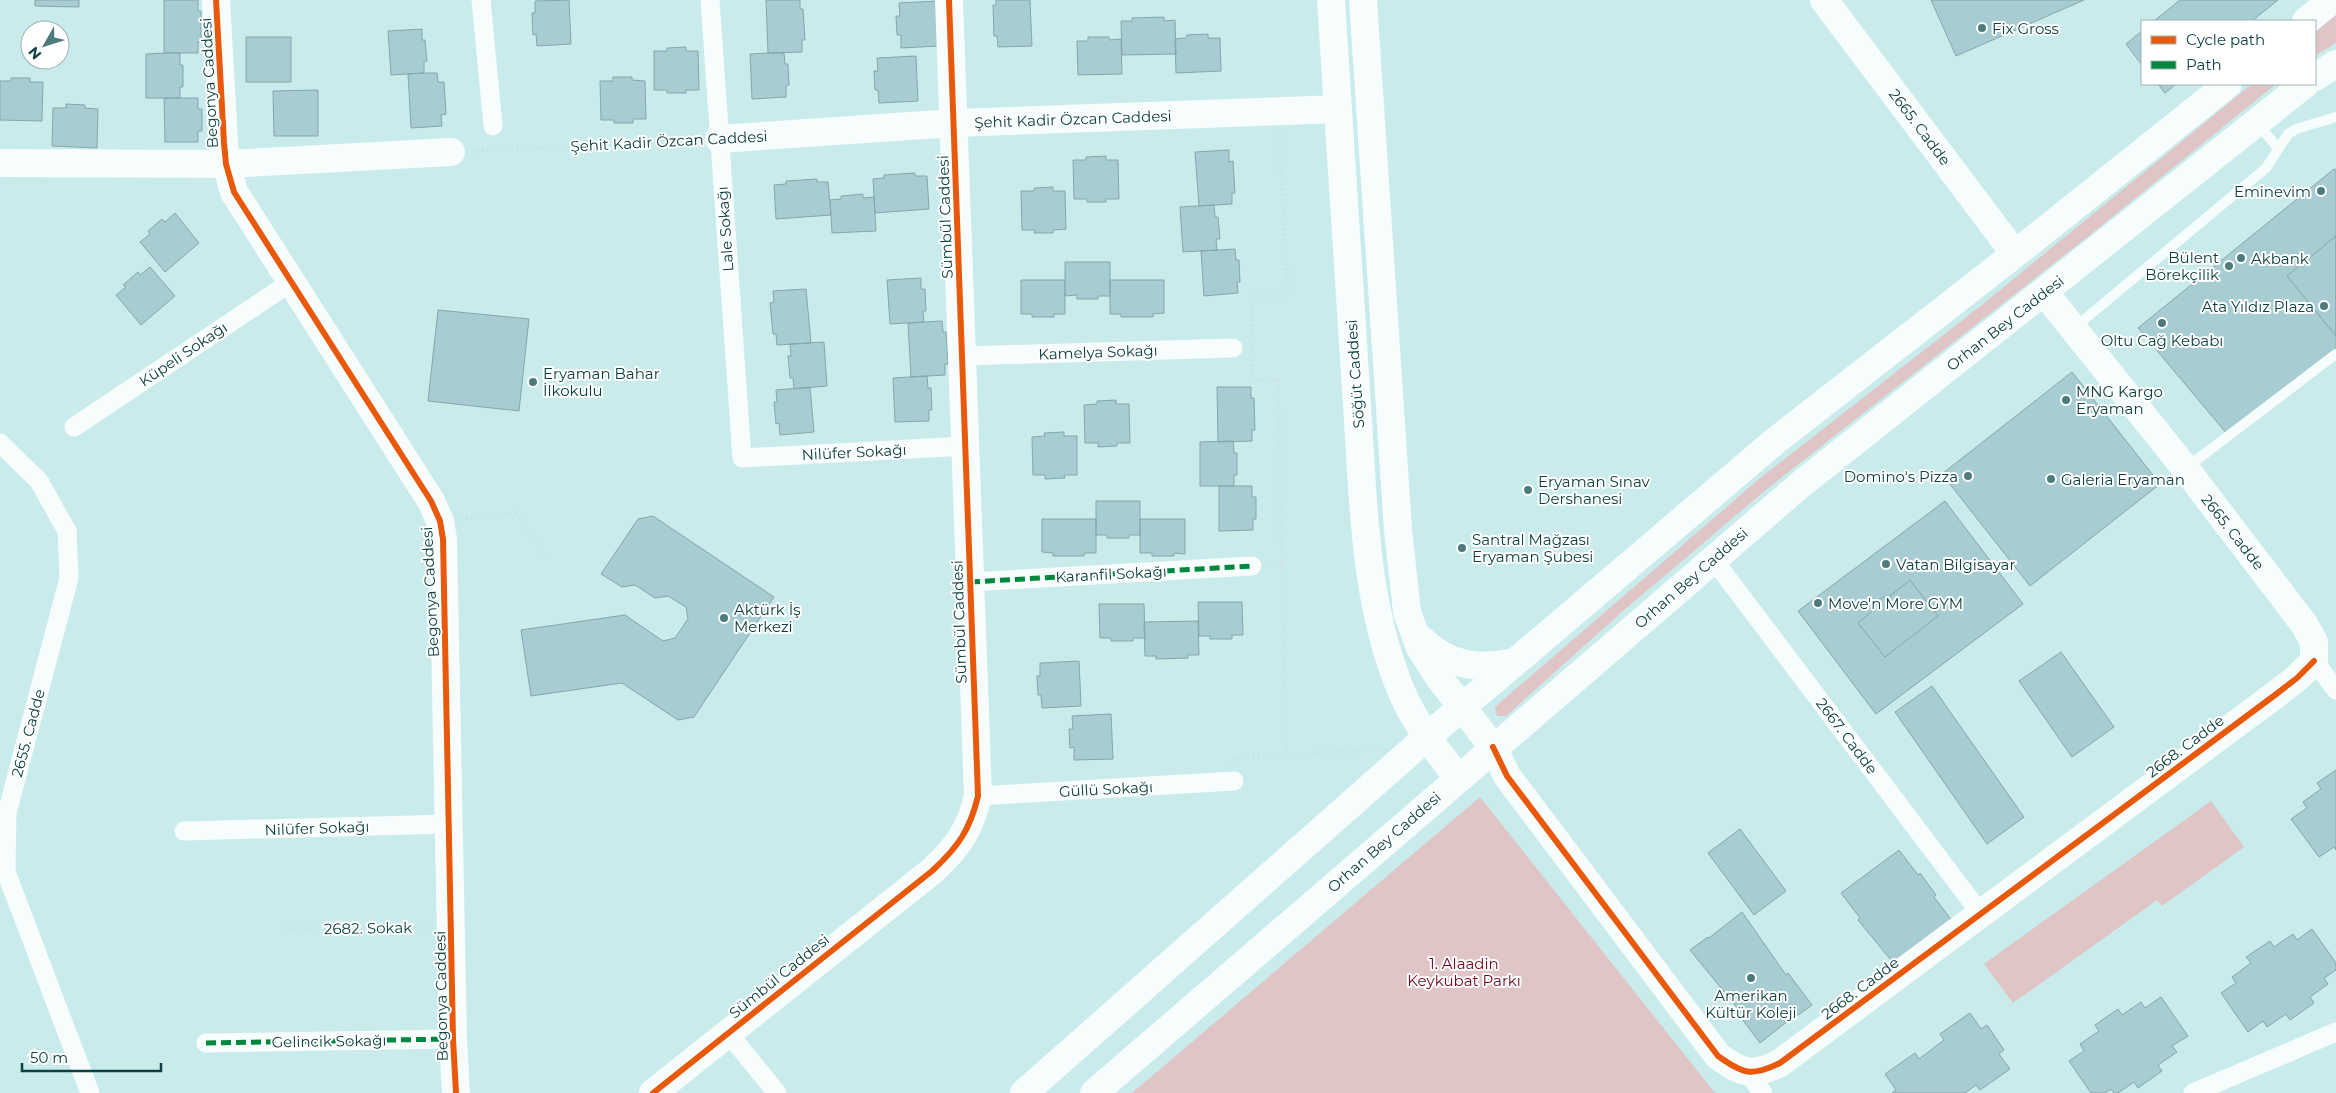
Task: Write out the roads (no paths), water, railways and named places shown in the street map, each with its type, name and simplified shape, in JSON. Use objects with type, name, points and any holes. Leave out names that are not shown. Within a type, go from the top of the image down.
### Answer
[{"type":"street","name":"Begonya Caddesi","points":[[216,0],[226,164],[234,192],[431,502],[440,521],[443,539],[453,1039],[456,1093]]},
{"type":"street","points":[[481,0],[493,126]]},
{"type":"street","name":"Lale Sokağı","points":[[710,0],[742,458]]},
{"type":"street","name":"Sümbül Caddesi","points":[[653,1093],[950,854],[970,824],[978,796],[949,0]]},
{"type":"street","name":"Söğüt Caddesi","points":[[1331,0],[1362,472],[1374,593],[1381,632],[1398,683],[1422,742],[1458,778]]},
{"type":"street","points":[[1363,0],[1398,530],[1407,612],[1426,660],[1462,707]]},
{"type":"street","name":"2665. Cadde","points":[[1824,0],[2015,254]]},
{"type":"street","points":[[2307,20],[2332,0]]},
{"type":"street","points":[[2316,76],[2336,64]]},
{"type":"street","points":[[1024,1093],[1462,707],[1774,442],[2015,254],[2227,85]]},
{"type":"street","name":"Orhan Bey Caddesi","points":[[1094,1093],[1800,485],[2304,85]]},
{"type":"street","name":"Şehit Kadir Özcan Caddesi","points":[[719,139],[954,123],[1338,109]]},
{"type":"street","points":[[0,163],[226,164],[451,152]]},
{"type":"street","name":"Küpeli Sokağı","points":[[74,427],[291,282]]},
{"type":"street","name":"2665. Cadde","points":[[2044,292],[2185,468],[2304,624],[2314,642],[2314,660]]},
{"type":"street","name":"Kamelya Sokağı","points":[[962,356],[1233,348]]},
{"type":"street","name":"2655. Cadde","points":[[0,443],[39,481],[67,531],[69,578],[7,812],[6,872],[90,1093]]},
{"type":"street","name":"Nilüfer Sokağı","points":[[742,458],[966,446]]},
{"type":"street","name":"2667. Cadde","points":[[1713,559],[1981,914]]},
{"type":"street","name":"Karanfil Sokağı","points":[[970,582],[1252,566]]},
{"type":"street","points":[[1414,633],[1433,651],[1453,662],[1474,667],[1493,667],[1515,662]]},
{"type":"street","points":[[2314,660],[2336,690]]},
{"type":"street","name":"2668. Cadde","points":[[1462,707],[1493,748],[1507,776],[1718,1056],[1755,1083],[1763,1071],[1780,1064],[2275,695],[2297,678],[2314,660]]},
{"type":"street","name":"Güllü Sokağı","points":[[978,796],[1234,781]]},
{"type":"street","name":"Nilüfer Sokağı","points":[[184,832],[450,824]]},
{"type":"street","points":[[2193,1093],[2336,1032]]},
{"type":"street","points":[[728,1033],[777,1093]]},
{"type":"street","name":"Gelincik Sokağı","points":[[206,1042],[453,1039]]},
{"type":"lane","points":[[2073,329],[2266,168],[2288,134],[2296,129],[2336,117]]},
{"type":"lane","points":[[2256,122],[2278,148]]},
{"type":"lane","points":[[2185,468],[2336,354]]},
{"type":"place","name":"Fix Gross","points":[[1982,28]]},
{"type":"place","name":"Eminevim","points":[[2321,191]]},
{"type":"place","name":"Akbank","points":[[2241,258]]},
{"type":"place","name":"Bülent Börekçilik","points":[[2229,266]]},
{"type":"place","name":"Ata Yıldız Plaza","points":[[2324,306]]},
{"type":"place","name":"Oltu Cağ Kebabı","points":[[2162,323]]},
{"type":"place","name":"Eryaman Bahar İlkokulu","points":[[533,382]]},
{"type":"place","name":"MNG Kargo Eryaman","points":[[2066,400]]},
{"type":"place","name":"Domino's Pizza","points":[[1968,476]]},
{"type":"place","name":"Galeria Eryaman","points":[[2051,479]]},
{"type":"place","name":"Eryaman Sınav Dershanesi","points":[[1528,490]]},
{"type":"place","name":"Santral Mağzası Eryaman Şubesi","points":[[1462,548]]},
{"type":"place","name":"Vatan Bilgisayar","points":[[1886,564]]},
{"type":"place","name":"Move'n More GYM","points":[[1818,603]]},
{"type":"place","name":"Aktürk İş Merkezi","points":[[724,618]]},
{"type":"place","name":"Amerikan Kültür Koleji","points":[[1751,978]]},
{"type":"park label","name":"1. Alaadin Keykubat Parkı","points":[[1464,972]]}]
